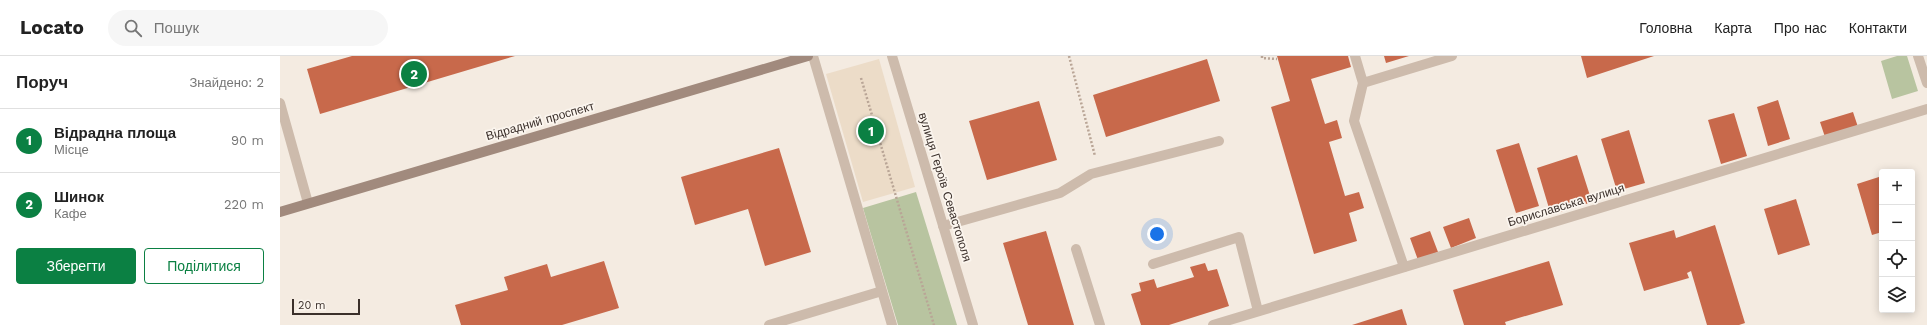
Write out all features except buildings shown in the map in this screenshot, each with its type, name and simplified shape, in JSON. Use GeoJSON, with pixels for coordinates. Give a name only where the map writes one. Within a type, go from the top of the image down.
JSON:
{"type":"FeatureCollection","features":[{"type":"Feature","properties":{"kind":"main road","name":"Відрадний проспект"},"geometry":{"type":"LineString","coordinates":[[280,212],[808,56]]}},
{"type":"Feature","properties":{"kind":"street"},"geometry":{"type":"LineString","coordinates":[[813,56],[892,325]]}},
{"type":"Feature","properties":{"kind":"street","name":"вулиця Героїв Севастополя"},"geometry":{"type":"LineString","coordinates":[[892,56],[973,325]]}},
{"type":"Feature","properties":{"kind":"street"},"geometry":{"type":"LineString","coordinates":[[1355,56],[1363,82],[1354,121],[1404,267]]}},
{"type":"Feature","properties":{"kind":"street"},"geometry":{"type":"LineString","coordinates":[[1363,82],[1452,56]]}},
{"type":"Feature","properties":{"kind":"street"},"geometry":{"type":"LineString","coordinates":[[1918,56],[1927,83]]}},
{"type":"Feature","properties":{"kind":"street"},"geometry":{"type":"LineString","coordinates":[[280,103],[308,204]]}},
{"type":"Feature","properties":{"kind":"street","name":"Бориславська вулиця"},"geometry":{"type":"LineString","coordinates":[[1213,325],[1927,109]]}},
{"type":"Feature","properties":{"kind":"street"},"geometry":{"type":"LineString","coordinates":[[943,226],[1060,193],[1091,174],[1219,141]]}},
{"type":"Feature","properties":{"kind":"street"},"geometry":{"type":"LineString","coordinates":[[1153,264],[1239,237],[1258,312]]}},
{"type":"Feature","properties":{"kind":"street"},"geometry":{"type":"LineString","coordinates":[[1076,249],[1100,325]]}},
{"type":"Feature","properties":{"kind":"street"},"geometry":{"type":"LineString","coordinates":[[769,325],[882,291]]}},
{"type":"Feature","properties":{"kind":"path"},"geometry":{"type":"LineString","coordinates":[[1069,56],[1100,172]]}},
{"type":"Feature","properties":{"kind":"path"},"geometry":{"type":"LineString","coordinates":[[1262,56],[1262,58],[1278,58]]}},
{"type":"Feature","properties":{"kind":"path"},"geometry":{"type":"LineString","coordinates":[[861,78],[934,325]]}},
{"type":"Feature","properties":{"kind":"green space"},"geometry":{"type":"Polygon","coordinates":[[[1897,56],[1907,56],[1918,91],[1892,99],[1881,61],[1897,56]]]}},
{"type":"Feature","properties":{"kind":"green space"},"geometry":{"type":"Polygon","coordinates":[[[916,192],[957,325],[898,325],[863,208],[916,192]]]}},
{"type":"Feature","properties":{"kind":"shaded area"},"geometry":{"type":"Polygon","coordinates":[[[879,59],[915,187],[863,202],[826,74],[879,59]]]}},
{"type":"Feature","properties":{"kind":"place","name":"Шинок"},"geometry":{"type":"Point","coordinates":[414,74]}},
{"type":"Feature","properties":{"kind":"place","name":"Відрадна площа"},"geometry":{"type":"Point","coordinates":[871,131]}}]}
